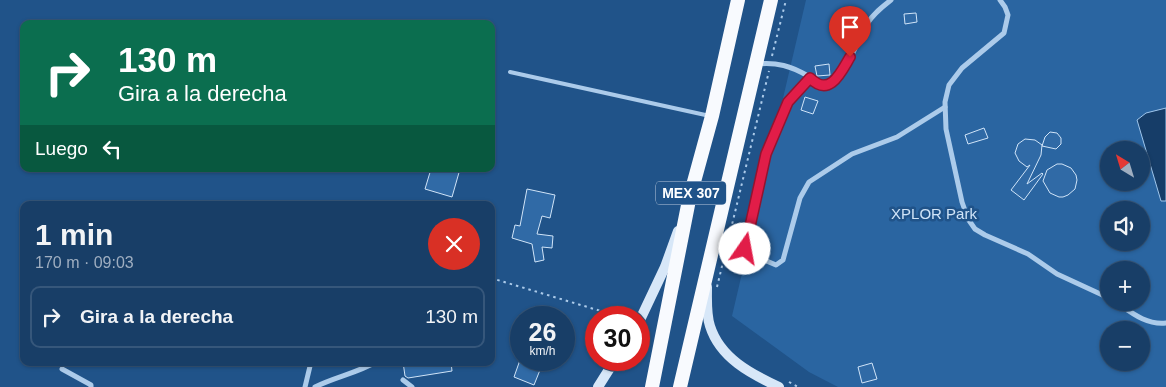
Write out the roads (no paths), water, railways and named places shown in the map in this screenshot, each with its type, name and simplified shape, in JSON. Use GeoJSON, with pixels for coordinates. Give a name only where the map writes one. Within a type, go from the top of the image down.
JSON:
{"type":"FeatureCollection","features":[{"type":"Feature","properties":{"kind":"highway","name":"MEX 307"},"geometry":{"type":"LineString","coordinates":[[652,387],[689,200],[712,116],[738,0]]}},
{"type":"Feature","properties":{"kind":"highway","name":"MEX 307"},"geometry":{"type":"LineString","coordinates":[[680,387],[707,280],[771,0]]}},
{"type":"Feature","properties":{"kind":"main road"},"geometry":{"type":"LineString","coordinates":[[647,306],[665,267],[689,200]]}},
{"type":"Feature","properties":{"kind":"main road"},"geometry":{"type":"LineString","coordinates":[[707,280],[710,327],[720,345],[729,357],[751,374],[779,387]]}},
{"type":"Feature","properties":{"kind":"main road"},"geometry":{"type":"LineString","coordinates":[[598,387],[608,371]]}},
{"type":"Feature","properties":{"kind":"street"},"geometry":{"type":"LineString","coordinates":[[756,64],[771,62],[787,66],[810,78],[815,83],[826,85],[837,80],[867,24],[891,0]]}},
{"type":"Feature","properties":{"kind":"street"},"geometry":{"type":"LineString","coordinates":[[1000,0],[1008,15],[1004,33],[962,68],[949,85],[945,107],[946,129],[962,202],[968,219],[975,229],[1028,254],[1057,274],[1100,294]]}},
{"type":"Feature","properties":{"kind":"street"},"geometry":{"type":"LineString","coordinates":[[810,78],[788,102],[766,154],[745,249],[751,255],[776,265],[783,260],[800,198],[809,182],[852,154],[897,137],[945,107]]}},
{"type":"Feature","properties":{"kind":"street"},"geometry":{"type":"LineString","coordinates":[[1129,311],[1142,320],[1156,324],[1166,323]]}},
{"type":"Feature","properties":{"kind":"street"},"geometry":{"type":"LineString","coordinates":[[305,387],[310,366]]}},
{"type":"Feature","properties":{"kind":"street"},"geometry":{"type":"LineString","coordinates":[[315,387],[331,379],[360,371],[369,366]]}},
{"type":"Feature","properties":{"kind":"street"},"geometry":{"type":"LineString","coordinates":[[62,369],[91,385],[91,387]]}},
{"type":"Feature","properties":{"kind":"street"},"geometry":{"type":"LineString","coordinates":[[404,380],[412,387]]}},
{"type":"Feature","properties":{"kind":"lane"},"geometry":{"type":"LineString","coordinates":[[510,72],[712,116]]}},
{"type":"Feature","properties":{"kind":"park label","name":"XPLOR Park"},"geometry":{"type":"Point","coordinates":[934,213]}}]}
